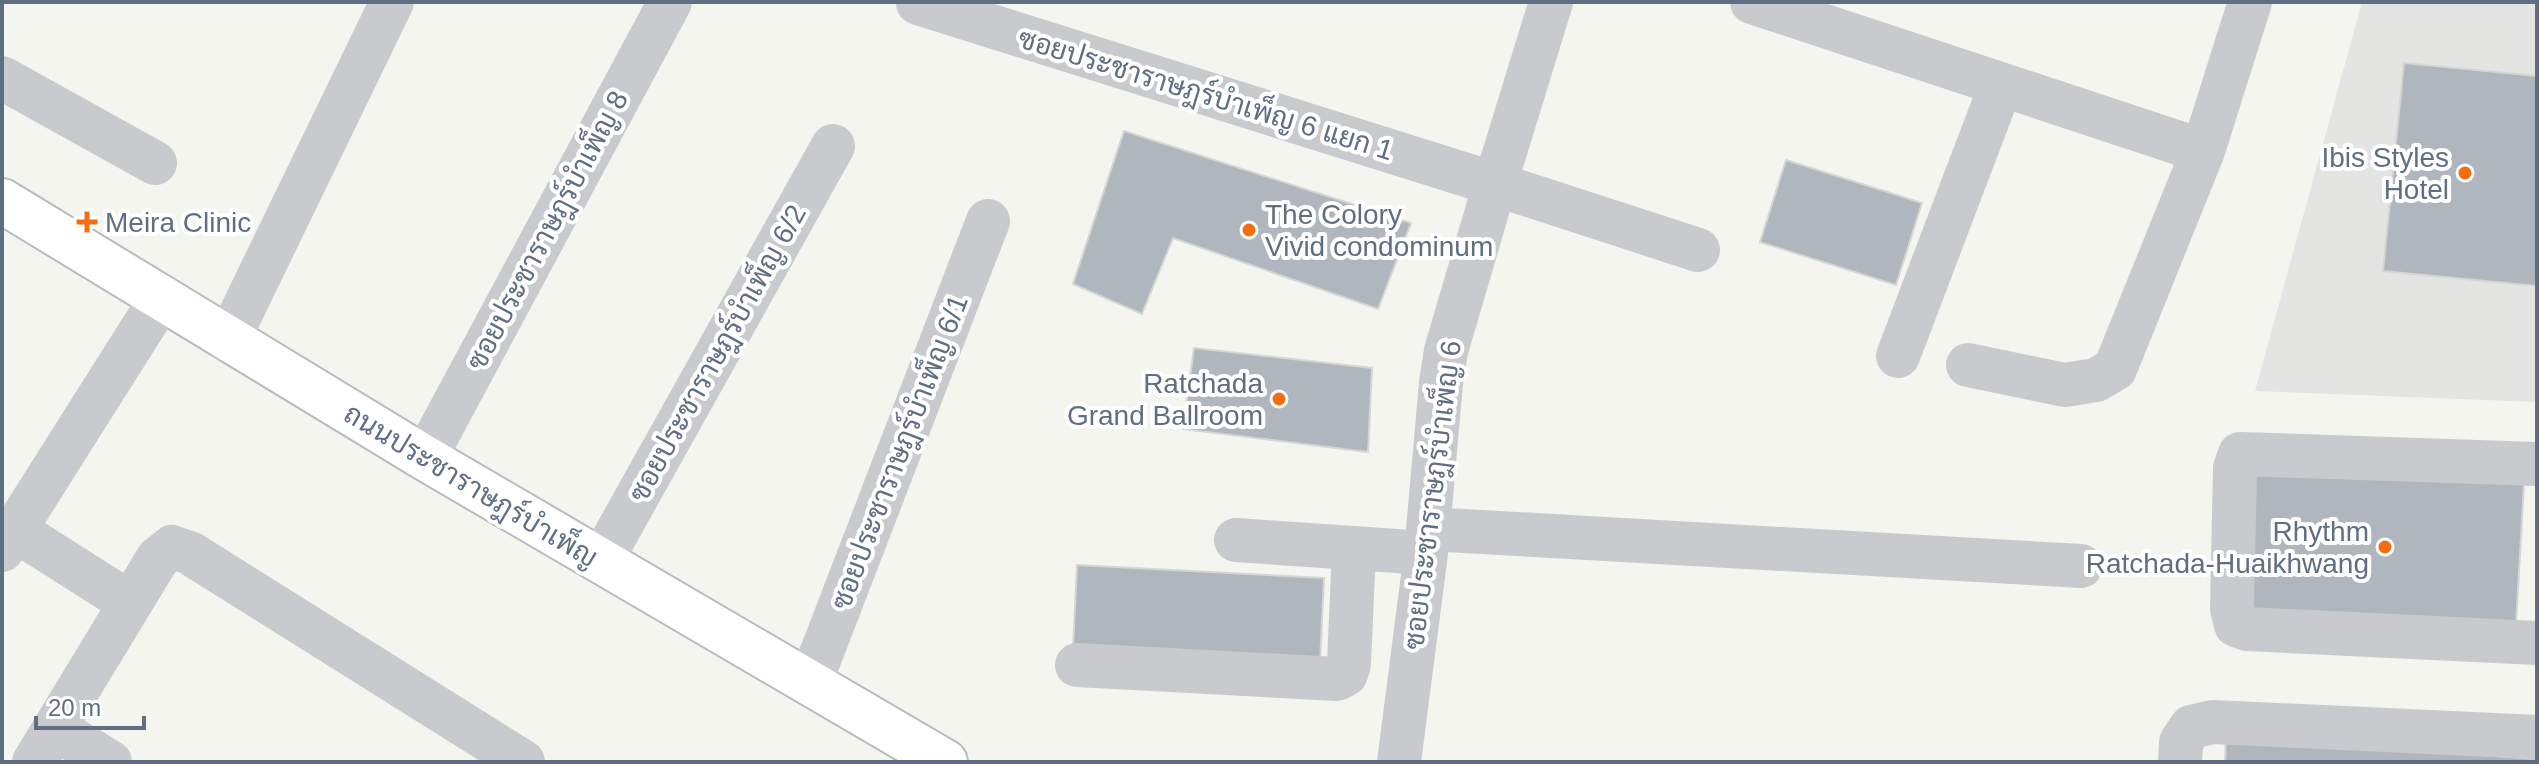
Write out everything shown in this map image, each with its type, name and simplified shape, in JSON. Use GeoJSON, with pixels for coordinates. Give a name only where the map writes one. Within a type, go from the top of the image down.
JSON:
{"type":"FeatureCollection","features":[{"type":"Feature","properties":{"kind":"main road","name":"ถนนประชาราษฎร์บำเพ็ญ"},"geometry":{"type":"LineString","coordinates":[[2,201],[425,458],[945,762]]}},
{"type":"Feature","properties":{"kind":"street"},"geometry":{"type":"LineString","coordinates":[[228,340],[392,2]]}},
{"type":"Feature","properties":{"kind":"street","name":"ซอยประชาราษฎร์บำเพ็ญ 8"},"geometry":{"type":"LineString","coordinates":[[425,458],[670,2]]}},
{"type":"Feature","properties":{"kind":"street","name":"ซอยประชาราษฎร์บำเพ็ญ 6"},"geometry":{"type":"LineString","coordinates":[[1399,762],[1428,541],[1446,351],[1551,2]]}},
{"type":"Feature","properties":{"kind":"street"},"geometry":{"type":"LineString","coordinates":[[1752,2],[2203,151]]}},
{"type":"Feature","properties":{"kind":"street"},"geometry":{"type":"LineString","coordinates":[[1968,365],[2065,385],[2096,380],[2115,369],[2203,151],[2250,2]]}},
{"type":"Feature","properties":{"kind":"street","name":"ซอยประชาราษฎร์บำเพ็ญ 6 แยก 1"},"geometry":{"type":"LineString","coordinates":[[918,3],[1698,250]]}},
{"type":"Feature","properties":{"kind":"street"},"geometry":{"type":"LineString","coordinates":[[2,78],[155,163]]}},
{"type":"Feature","properties":{"kind":"street"},"geometry":{"type":"LineString","coordinates":[[1898,356],[2001,85]]}},
{"type":"Feature","properties":{"kind":"street","name":"ซอยประชาราษฎร์บำเพ็ญ 6/2"},"geometry":{"type":"LineString","coordinates":[[601,561],[833,146]]}},
{"type":"Feature","properties":{"kind":"street","name":"ซอยประชาราษฎร์บำเพ็ญ 6/1"},"geometry":{"type":"LineString","coordinates":[[810,683],[988,221]]}},
{"type":"Feature","properties":{"kind":"street"},"geometry":{"type":"LineString","coordinates":[[130,603],[8,540],[162,297]]}},
{"type":"Feature","properties":{"kind":"street"},"geometry":{"type":"LineString","coordinates":[[2537,464],[2240,454],[2235,468],[2232,609],[2236,625],[2247,629],[2537,643]]}},
{"type":"Feature","properties":{"kind":"street"},"geometry":{"type":"LineString","coordinates":[[1236,540],[1354,548],[1428,541],[2081,566]]}},
{"type":"Feature","properties":{"kind":"street"},"geometry":{"type":"LineString","coordinates":[[110,762],[45,746],[158,558],[172,547],[190,553],[523,762]]}},
{"type":"Feature","properties":{"kind":"street"},"geometry":{"type":"LineString","coordinates":[[1077,665],[1337,679],[1346,674],[1349,664],[1354,548]]}},
{"type":"Feature","properties":{"kind":"street"},"geometry":{"type":"LineString","coordinates":[[2180,762],[2181,742],[2191,727],[2213,722],[2537,737]]}},
{"type":"Feature","properties":{"kind":"shaded area"},"geometry":{"type":"Polygon","coordinates":[[[2362,2],[2537,2],[2537,402],[2255,391],[2362,2]]]}},
{"type":"Feature","properties":{"kind":"building","name":"Ibis Styles Hotel"},"geometry":{"type":"Polygon","coordinates":[[[2404,63],[2537,76],[2537,286],[2383,271],[2404,63]]]}},
{"type":"Feature","properties":{"kind":"building","name":"The Colory Vivid condominum"},"geometry":{"type":"Polygon","coordinates":[[[1124,131],[1411,223],[1378,309],[1173,238],[1142,314],[1073,284],[1124,131]]]}},
{"type":"Feature","properties":{"kind":"building"},"geometry":{"type":"Polygon","coordinates":[[[1786,160],[1922,203],[1896,285],[1760,242],[1786,160]]]}},
{"type":"Feature","properties":{"kind":"building","name":"Ratchada Grand Ballroom"},"geometry":{"type":"Polygon","coordinates":[[[1194,348],[1372,368],[1368,452],[1183,429],[1194,348]]]}},
{"type":"Feature","properties":{"kind":"building","name":"Rhythm Ratchada-Huaikhwang"},"geometry":{"type":"Polygon","coordinates":[[[2250,471],[2524,483],[2516,624],[2248,610],[2250,471]]]}},
{"type":"Feature","properties":{"kind":"building"},"geometry":{"type":"Polygon","coordinates":[[[1077,565],[1324,578],[1320,662],[1073,649],[1077,565]]]}},
{"type":"Feature","properties":{"kind":"building"},"geometry":{"type":"Polygon","coordinates":[[[2226,737],[2537,759],[2537,762],[2225,762],[2226,737]]]}},
{"type":"Feature","properties":{"kind":"place","name":"Ibis Styles Hotel"},"geometry":{"type":"Point","coordinates":[2465,173]}},
{"type":"Feature","properties":{"kind":"place","name":"Meira Clinic"},"geometry":{"type":"Point","coordinates":[87,222]}},
{"type":"Feature","properties":{"kind":"place","name":"The Colory Vivid condominum"},"geometry":{"type":"Point","coordinates":[1249,230]}},
{"type":"Feature","properties":{"kind":"place","name":"Ratchada Grand Ballroom"},"geometry":{"type":"Point","coordinates":[1279,399]}},
{"type":"Feature","properties":{"kind":"place","name":"Rhythm Ratchada-Huaikhwang"},"geometry":{"type":"Point","coordinates":[2385,547]}}]}
